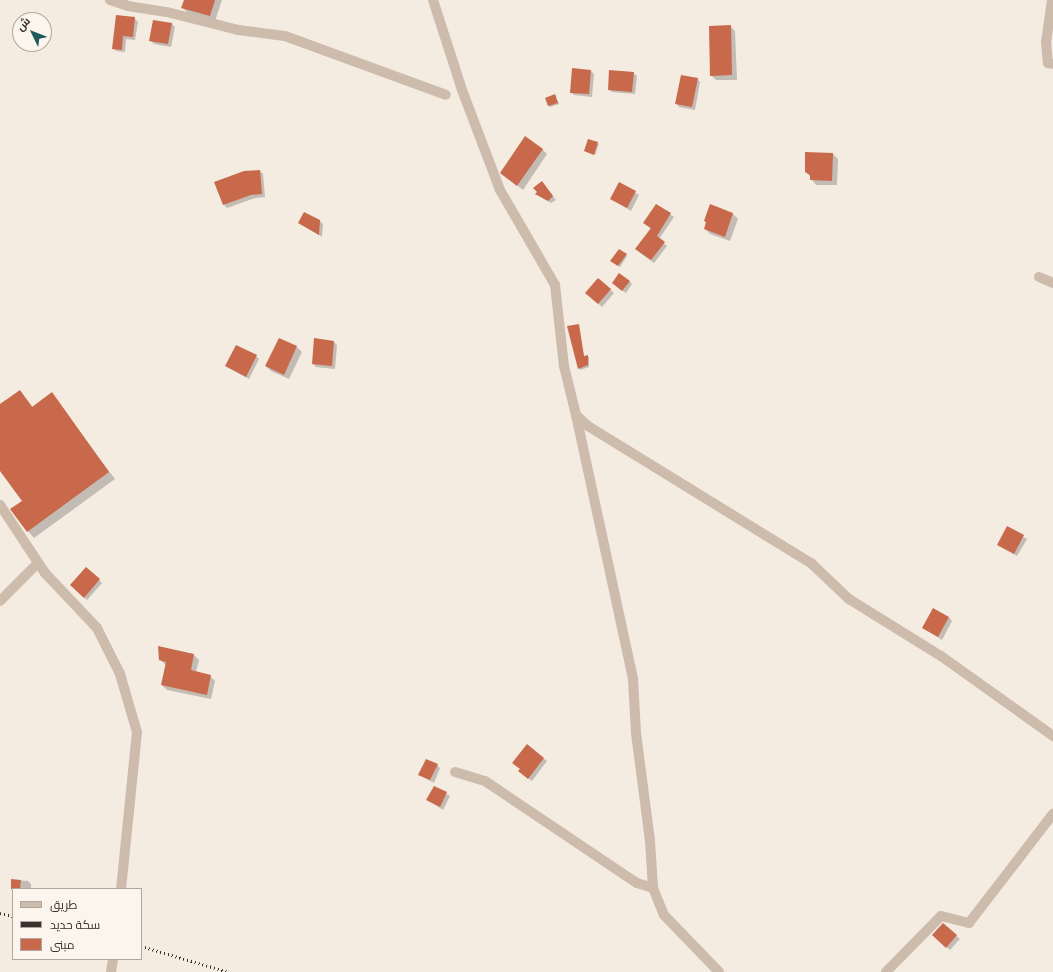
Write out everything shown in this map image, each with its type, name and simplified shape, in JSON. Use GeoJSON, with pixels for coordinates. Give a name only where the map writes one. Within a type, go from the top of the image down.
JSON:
{"type":"FeatureCollection","features":[{"type":"Feature","properties":{"kind":"street"},"geometry":{"type":"LineString","coordinates":[[110,0],[128,6],[167,12],[238,30],[285,36],[446,95]]}},
{"type":"Feature","properties":{"kind":"street"},"geometry":{"type":"LineString","coordinates":[[434,0],[462,90],[500,190],[555,285],[564,366],[576,415],[633,680],[636,733],[650,840],[653,888],[664,915],[720,972]]}},
{"type":"Feature","properties":{"kind":"street"},"geometry":{"type":"LineString","coordinates":[[1052,0],[1046,42],[1048,63],[1053,64]]}},
{"type":"Feature","properties":{"kind":"street"},"geometry":{"type":"LineString","coordinates":[[1039,277],[1053,283]]}},
{"type":"Feature","properties":{"kind":"street"},"geometry":{"type":"LineString","coordinates":[[576,415],[594,430],[811,563],[849,599],[941,656],[1053,736]]}},
{"type":"Feature","properties":{"kind":"street"},"geometry":{"type":"LineString","coordinates":[[0,505],[45,573],[97,628],[120,674],[137,732],[121,888]]}},
{"type":"Feature","properties":{"kind":"street"},"geometry":{"type":"LineString","coordinates":[[0,601],[38,563]]}},
{"type":"Feature","properties":{"kind":"street"},"geometry":{"type":"LineString","coordinates":[[455,772],[486,781],[637,883],[653,888]]}},
{"type":"Feature","properties":{"kind":"street"},"geometry":{"type":"LineString","coordinates":[[886,972],[941,916],[969,923],[1053,814]]}},
{"type":"Feature","properties":{"kind":"street"},"geometry":{"type":"LineString","coordinates":[[111,972],[113,960]]}},
{"type":"Feature","properties":{"kind":"building"},"geometry":{"type":"Polygon","coordinates":[[[184,0],[215,0],[210,16],[181,8],[184,0]]]}},
{"type":"Feature","properties":{"kind":"building"},"geometry":{"type":"Polygon","coordinates":[[[116,15],[135,17],[133,37],[123,36],[122,50],[112,49],[116,15]]]}},
{"type":"Feature","properties":{"kind":"building"},"geometry":{"type":"Polygon","coordinates":[[[153,20],[172,23],[168,44],[149,41],[153,20]]]}},
{"type":"Feature","properties":{"kind":"building"},"geometry":{"type":"Polygon","coordinates":[[[731,25],[732,75],[710,76],[709,26],[731,25]]]}},
{"type":"Feature","properties":{"kind":"building"},"geometry":{"type":"Polygon","coordinates":[[[572,68],[591,70],[589,94],[570,93],[572,68]]]}},
{"type":"Feature","properties":{"kind":"building"},"geometry":{"type":"Polygon","coordinates":[[[609,70],[634,72],[632,92],[608,90],[609,70]]]}},
{"type":"Feature","properties":{"kind":"building"},"geometry":{"type":"Polygon","coordinates":[[[681,75],[698,78],[692,107],[675,104],[681,75]]]}},
{"type":"Feature","properties":{"kind":"building"},"geometry":{"type":"Polygon","coordinates":[[[555,94],[558,103],[548,106],[545,98],[555,94]]]}},
{"type":"Feature","properties":{"kind":"building"},"geometry":{"type":"Polygon","coordinates":[[[525,136],[543,149],[517,186],[500,173],[525,136]]]}},
{"type":"Feature","properties":{"kind":"building"},"geometry":{"type":"Polygon","coordinates":[[[588,139],[598,142],[594,155],[584,151],[588,139]]]}},
{"type":"Feature","properties":{"kind":"building"},"geometry":{"type":"Polygon","coordinates":[[[805,152],[833,153],[832,181],[810,180],[810,175],[805,172],[805,152]]]}},
{"type":"Feature","properties":{"kind":"building"},"geometry":{"type":"Polygon","coordinates":[[[260,170],[262,194],[251,195],[223,205],[214,182],[244,171],[260,170]]]}},
{"type":"Feature","properties":{"kind":"building"},"geometry":{"type":"Polygon","coordinates":[[[542,181],[553,196],[548,201],[535,194],[537,192],[533,188],[542,181]]]}},
{"type":"Feature","properties":{"kind":"building"},"geometry":{"type":"Polygon","coordinates":[[[619,182],[636,191],[627,208],[610,199],[619,182]]]}},
{"type":"Feature","properties":{"kind":"building"},"geometry":{"type":"Polygon","coordinates":[[[656,204],[671,213],[657,236],[665,242],[651,260],[635,249],[651,228],[643,223],[656,204]]]}},
{"type":"Feature","properties":{"kind":"building"},"geometry":{"type":"Polygon","coordinates":[[[710,204],[733,213],[725,237],[704,229],[706,222],[704,221],[710,204]]]}},
{"type":"Feature","properties":{"kind":"building"},"geometry":{"type":"Polygon","coordinates":[[[304,212],[320,220],[319,235],[298,223],[304,212]]]}},
{"type":"Feature","properties":{"kind":"building"},"geometry":{"type":"Polygon","coordinates":[[[619,249],[627,254],[618,266],[610,261],[619,249]]]}},
{"type":"Feature","properties":{"kind":"building"},"geometry":{"type":"Polygon","coordinates":[[[619,273],[630,281],[622,291],[612,283],[619,273]]]}},
{"type":"Feature","properties":{"kind":"building"},"geometry":{"type":"Polygon","coordinates":[[[598,278],[611,289],[598,304],[585,293],[598,278]]]}},
{"type":"Feature","properties":{"kind":"building"},"geometry":{"type":"Polygon","coordinates":[[[579,324],[584,356],[588,355],[588,365],[578,369],[567,326],[579,324]]]}},
{"type":"Feature","properties":{"kind":"building"},"geometry":{"type":"Polygon","coordinates":[[[279,338],[297,346],[284,375],[265,366],[279,338]]]}},
{"type":"Feature","properties":{"kind":"building"},"geometry":{"type":"Polygon","coordinates":[[[314,338],[334,341],[332,366],[312,364],[314,338]]]}},
{"type":"Feature","properties":{"kind":"building"},"geometry":{"type":"Polygon","coordinates":[[[236,345],[257,355],[246,377],[225,366],[236,345]]]}},
{"type":"Feature","properties":{"kind":"building"},"geometry":{"type":"Polygon","coordinates":[[[20,390],[32,407],[52,392],[109,472],[27,532],[10,509],[22,501],[0,471],[0,404],[20,390]]]}},
{"type":"Feature","properties":{"kind":"building"},"geometry":{"type":"Polygon","coordinates":[[[1007,526],[1024,535],[1014,554],[997,545],[1007,526]]]}},
{"type":"Feature","properties":{"kind":"building"},"geometry":{"type":"Polygon","coordinates":[[[86,567],[100,579],[84,598],[70,585],[86,567]]]}},
{"type":"Feature","properties":{"kind":"building"},"geometry":{"type":"Polygon","coordinates":[[[933,608],[949,617],[938,637],[922,628],[933,608]]]}},
{"type":"Feature","properties":{"kind":"building"},"geometry":{"type":"Polygon","coordinates":[[[158,646],[194,654],[191,670],[211,675],[207,695],[161,685],[166,662],[159,660],[158,646]]]}},
{"type":"Feature","properties":{"kind":"building"},"geometry":{"type":"Polygon","coordinates":[[[527,744],[544,758],[528,779],[518,771],[520,769],[512,763],[527,744]]]}},
{"type":"Feature","properties":{"kind":"building"},"geometry":{"type":"Polygon","coordinates":[[[426,759],[438,764],[430,780],[418,775],[426,759]]]}},
{"type":"Feature","properties":{"kind":"building"},"geometry":{"type":"Polygon","coordinates":[[[434,786],[447,792],[440,807],[426,800],[434,786]]]}},
{"type":"Feature","properties":{"kind":"building"},"geometry":{"type":"Polygon","coordinates":[[[11,879],[21,880],[20,888],[11,889],[11,879]]]}},
{"type":"Feature","properties":{"kind":"building"},"geometry":{"type":"Polygon","coordinates":[[[943,923],[957,935],[946,948],[932,935],[943,923]]]}},
{"type":"Feature","properties":{"kind":"railway"},"geometry":{"type":"LineString","coordinates":[[0,913],[12,916]]}},
{"type":"Feature","properties":{"kind":"railway"},"geometry":{"type":"LineString","coordinates":[[142,946],[229,972]]}}]}
